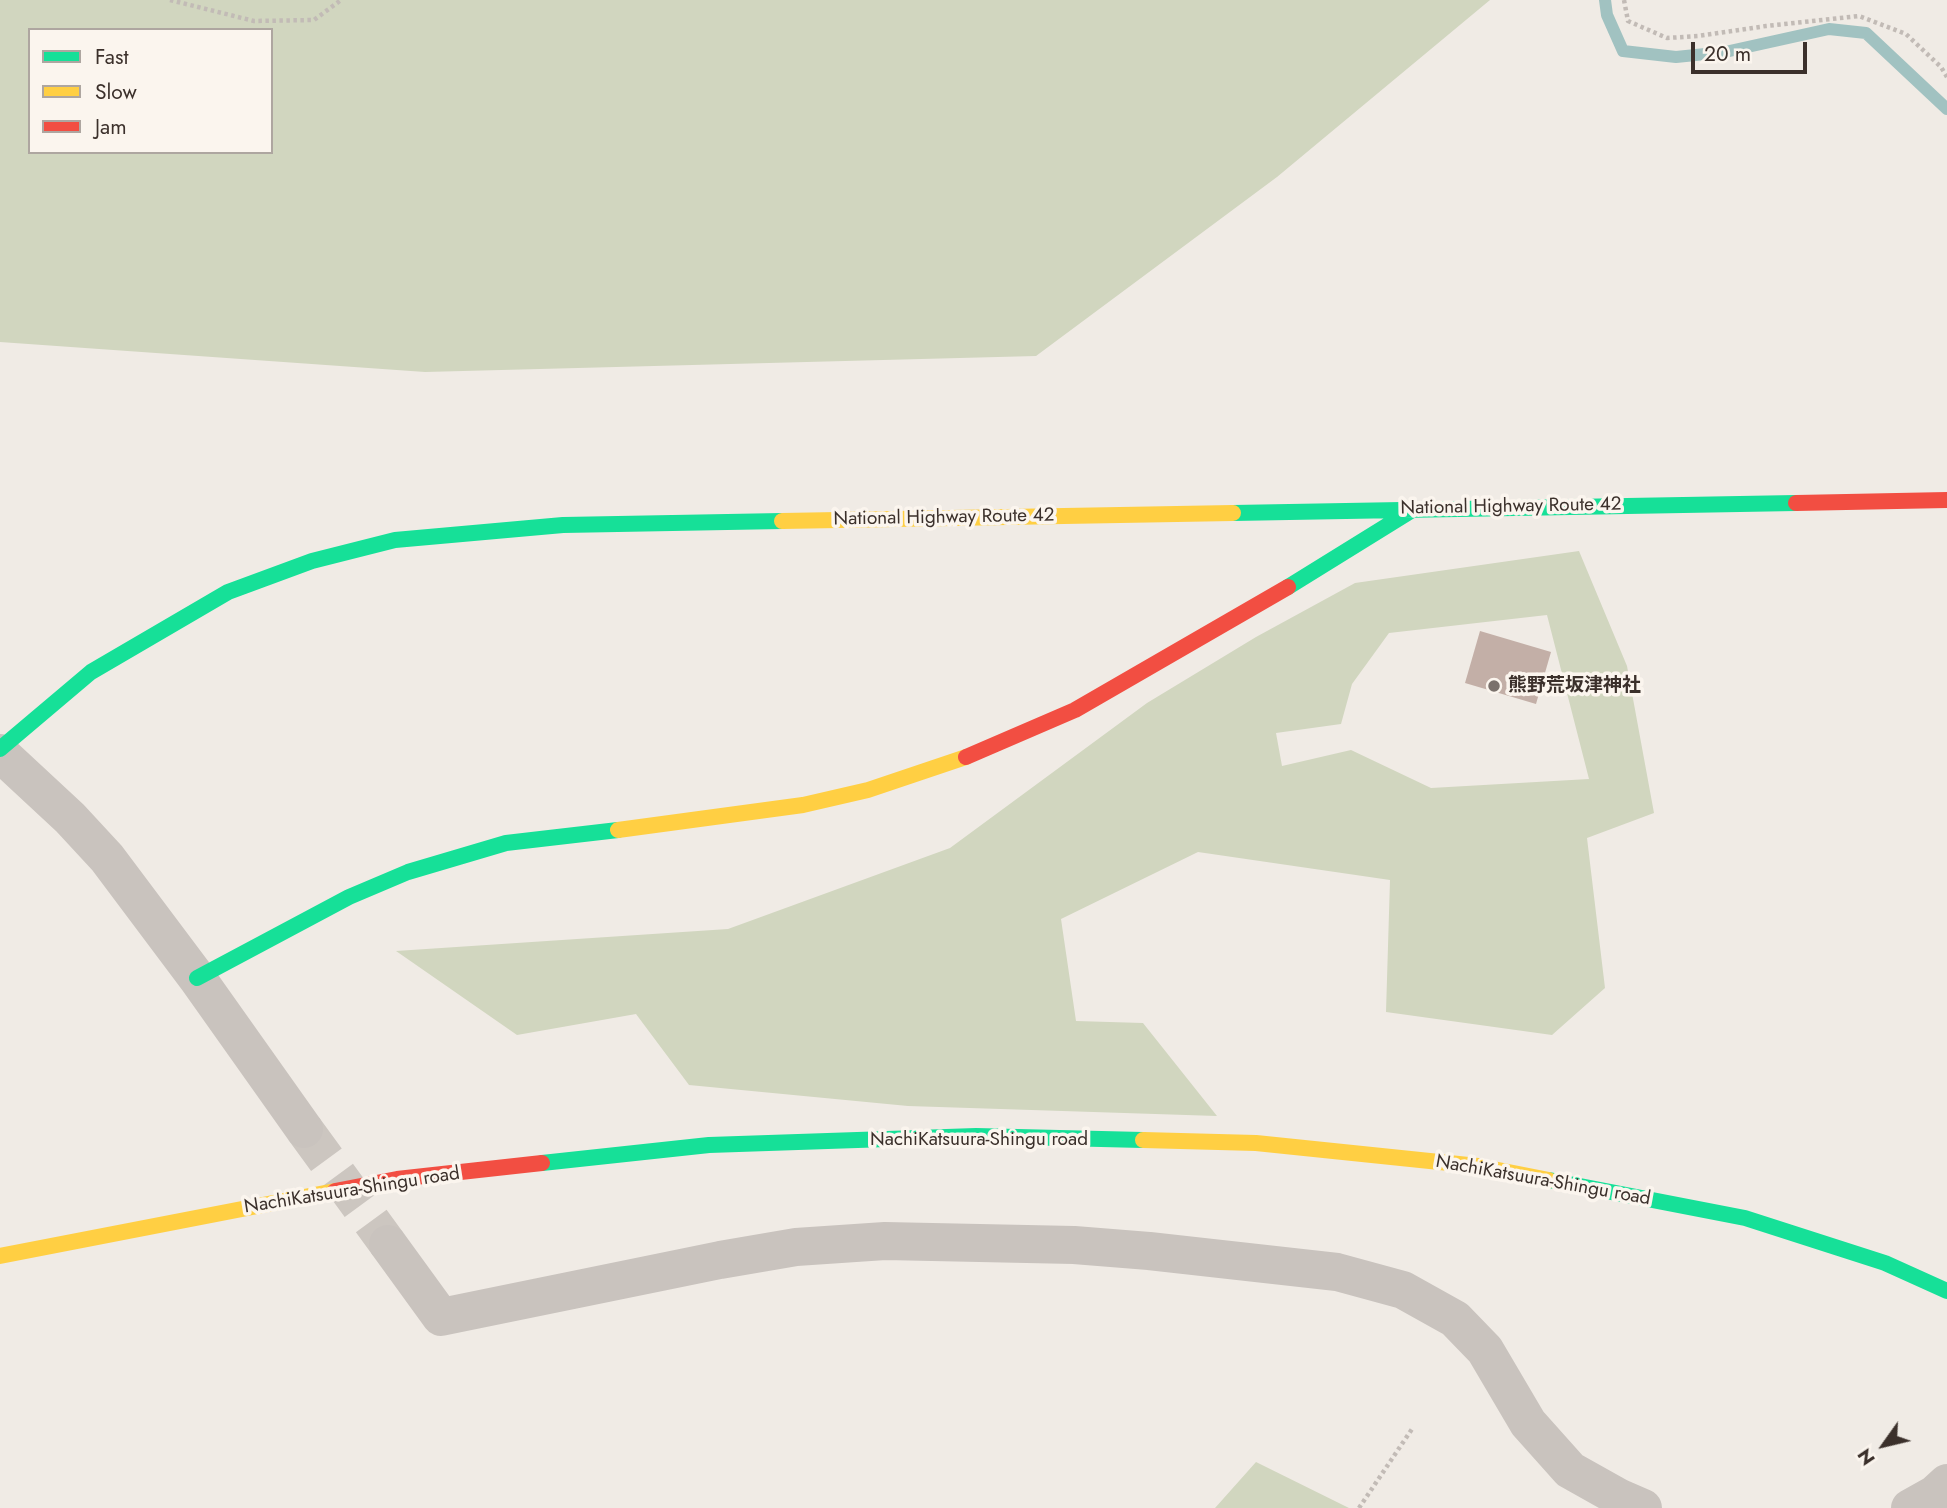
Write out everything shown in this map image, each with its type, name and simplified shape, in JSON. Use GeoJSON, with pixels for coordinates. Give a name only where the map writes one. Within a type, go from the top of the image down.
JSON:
{"type":"FeatureCollection","features":[{"type":"Feature","properties":{"kind":"main road","name":"National Highway Route 42"},"geometry":{"type":"LineString","coordinates":[[0,751],[91,672],[228,592],[312,561],[395,540],[562,525],[1947,500]]}},
{"type":"Feature","properties":{"kind":"main road"},"geometry":{"type":"LineString","coordinates":[[197,978],[349,897],[408,872],[506,843],[656,826],[803,805],[869,790],[974,754],[1075,710],[1276,594],[1414,509]]}},
{"type":"Feature","properties":{"kind":"main road","name":"NachiKatsuura-Shingu road"},"geometry":{"type":"LineString","coordinates":[[0,1256],[397,1179],[709,1145],[976,1136],[1256,1143],[1478,1166],[1745,1218],[1885,1263],[1947,1292]]}},
{"type":"Feature","properties":{"kind":"street"},"geometry":{"type":"LineString","coordinates":[[0,751],[70,818],[107,859],[197,978],[304,1129]]}},
{"type":"Feature","properties":{"kind":"street"},"geometry":{"type":"LineString","coordinates":[[388,1244],[441,1317],[720,1260],[796,1247],[885,1241],[1074,1245],[1337,1272],[1403,1290],[1455,1319],[1485,1350],[1528,1423],[1570,1470],[1643,1508]]}},
{"type":"Feature","properties":{"kind":"street"},"geometry":{"type":"LineString","coordinates":[[1910,1508],[1947,1483]]}},
{"type":"Feature","properties":{"kind":"path"},"geometry":{"type":"LineString","coordinates":[[170,0],[254,21],[314,20],[341,0]]}},
{"type":"Feature","properties":{"kind":"path"},"geometry":{"type":"LineString","coordinates":[[1624,0],[1628,21],[1667,38],[1859,16],[1906,34],[1941,67],[1947,77]]}},
{"type":"Feature","properties":{"kind":"path"},"geometry":{"type":"LineString","coordinates":[[1359,1508],[1412,1429]]}},
{"type":"Feature","properties":{"kind":"green space"},"geometry":{"type":"Polygon","coordinates":[[[0,0],[1490,0],[1277,177],[1036,356],[425,372],[0,342],[0,0]]]}},
{"type":"Feature","properties":{"kind":"green space"},"geometry":{"type":"Polygon","coordinates":[[[1579,551],[1627,666],[1654,813],[1587,838],[1605,988],[1552,1035],[1386,1012],[1390,880],[1198,852],[1061,919],[1076,1021],[1143,1023],[1217,1116],[908,1106],[689,1085],[636,1014],[517,1035],[396,951],[728,929],[950,848],[1147,703],[1256,637],[1355,583],[1579,551]],[[1547,615],[1389,633],[1352,684],[1341,724],[1276,733],[1282,766],[1351,750],[1431,788],[1589,779],[1547,615]]]}},
{"type":"Feature","properties":{"kind":"green space"},"geometry":{"type":"Polygon","coordinates":[[[1256,1462],[1349,1508],[1215,1508],[1256,1462]]]}},
{"type":"Feature","properties":{"kind":"building"},"geometry":{"type":"Polygon","coordinates":[[[1480,631],[1551,652],[1536,704],[1465,683],[1480,631]]]}},
{"type":"Feature","properties":{"kind":"waterway"},"geometry":{"type":"LineString","coordinates":[[1605,0],[1607,15],[1623,51],[1676,57],[1725,52],[1829,29],[1866,33],[1947,109]]}},
{"type":"Feature","properties":{"kind":"tunnel"},"geometry":{"type":"LineString","coordinates":[[304,1129],[388,1244]]}},
{"type":"Feature","properties":{"kind":"traffic: fast"},"geometry":{"type":"LineString","coordinates":[[1233,513],[1796,503]]}},
{"type":"Feature","properties":{"kind":"traffic: fast"},"geometry":{"type":"LineString","coordinates":[[1288,587],[1414,509]]}},
{"type":"Feature","properties":{"kind":"traffic: fast"},"geometry":{"type":"LineString","coordinates":[[0,749],[91,672],[228,592],[312,561],[395,540],[563,525],[782,521]]}},
{"type":"Feature","properties":{"kind":"traffic: fast"},"geometry":{"type":"LineString","coordinates":[[197,978],[349,897],[408,872],[506,843],[618,830]]}},
{"type":"Feature","properties":{"kind":"traffic: fast"},"geometry":{"type":"LineString","coordinates":[[542,1163],[709,1145],[976,1136],[1143,1140]]}},
{"type":"Feature","properties":{"kind":"traffic: fast"},"geometry":{"type":"LineString","coordinates":[[1549,1180],[1745,1218],[1885,1263],[1947,1291]]}},
{"type":"Feature","properties":{"kind":"traffic: slow"},"geometry":{"type":"LineString","coordinates":[[782,521],[1233,513]]}},
{"type":"Feature","properties":{"kind":"traffic: slow"},"geometry":{"type":"LineString","coordinates":[[618,830],[803,805],[868,790],[966,757]]}},
{"type":"Feature","properties":{"kind":"traffic: slow"},"geometry":{"type":"LineString","coordinates":[[1143,1140],[1256,1143],[1478,1166],[1549,1180]]}},
{"type":"Feature","properties":{"kind":"traffic: slow"},"geometry":{"type":"LineString","coordinates":[[0,1256],[335,1191]]}},
{"type":"Feature","properties":{"kind":"traffic: jam"},"geometry":{"type":"LineString","coordinates":[[1796,503],[1947,500]]}},
{"type":"Feature","properties":{"kind":"traffic: jam"},"geometry":{"type":"LineString","coordinates":[[966,757],[1075,710],[1288,587]]}},
{"type":"Feature","properties":{"kind":"traffic: jam"},"geometry":{"type":"LineString","coordinates":[[335,1191],[397,1179],[542,1163]]}},
{"type":"Feature","properties":{"kind":"place","name":"熊野荒坂津神社"},"geometry":{"type":"Point","coordinates":[1494,686]}}]}
